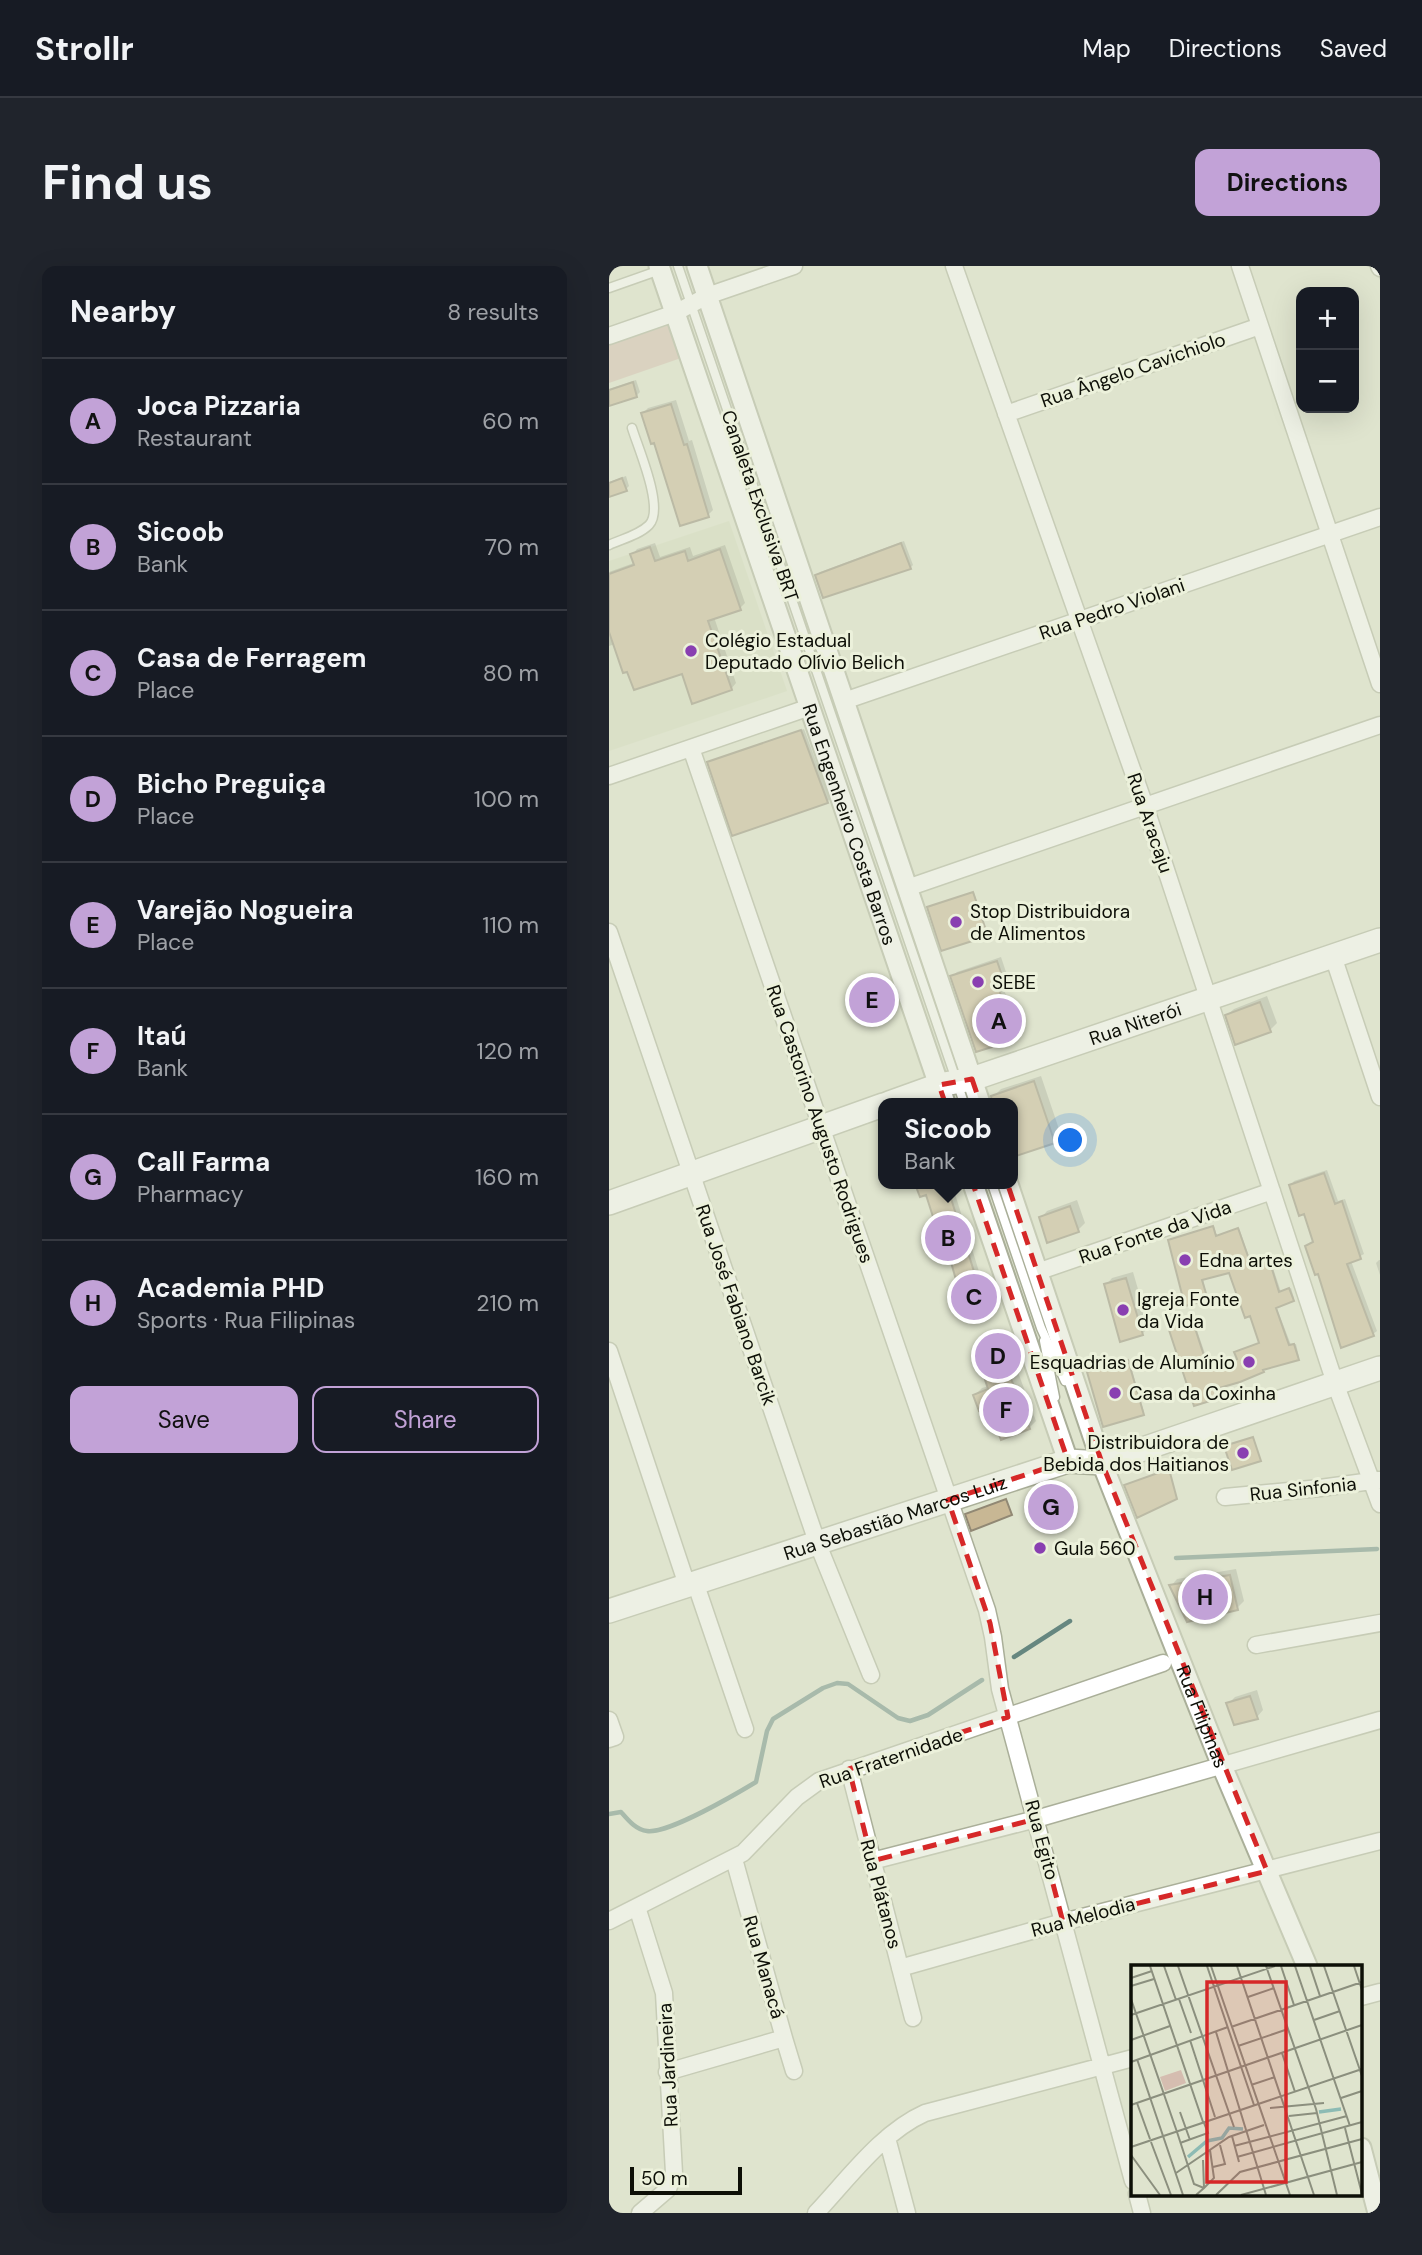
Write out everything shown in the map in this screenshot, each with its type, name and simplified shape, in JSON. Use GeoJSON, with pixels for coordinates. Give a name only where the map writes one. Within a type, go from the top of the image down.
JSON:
{"type":"FeatureCollection","features":[{"type":"Feature","properties":{"kind":"main road","name":"Rua Niterói"},"geometry":{"type":"LineString","coordinates":[[917,1098],[956,1091],[1209,998],[1380,940]]}},
{"type":"Feature","properties":{"kind":"main road"},"geometry":{"type":"LineString","coordinates":[[609,1203],[878,1107]]}},
{"type":"Feature","properties":{"kind":"main road","name":"Rua Sebastião Marcos Luiz"},"geometry":{"type":"LineString","coordinates":[[609,1611],[1067,1461],[1102,1463],[1380,1368]]}},
{"type":"Feature","properties":{"kind":"street","name":"Rua Engenheiro Costa Barros"},"geometry":{"type":"LineString","coordinates":[[697,266],[691,304],[810,707],[956,1091]]}},
{"type":"Feature","properties":{"kind":"street"},"geometry":{"type":"LineString","coordinates":[[609,336],[793,266]]}},
{"type":"Feature","properties":{"kind":"street","name":"Rua Aracaju"},"geometry":{"type":"LineString","coordinates":[[954,266],[1145,806],[1335,1383],[1376,1480],[1380,1504]]}},
{"type":"Feature","properties":{"kind":"street"},"geometry":{"type":"LineString","coordinates":[[1240,266],[1380,684]]}},
{"type":"Feature","properties":{"kind":"street","name":"Rua Engenheiro Costa Barros"},"geometry":{"type":"LineString","coordinates":[[666,267],[691,304],[844,701],[907,888],[956,1091]]}},
{"type":"Feature","properties":{"kind":"street","name":"Rua Ângelo Cavichiolo"},"geometry":{"type":"LineString","coordinates":[[1006,414],[1259,326]]}},
{"type":"Feature","properties":{"kind":"street","name":"Rua Pedro Violani"},"geometry":{"type":"LineString","coordinates":[[844,701],[1380,517]]}},
{"type":"Feature","properties":{"kind":"street"},"geometry":{"type":"LineString","coordinates":[[609,776],[810,707]]}},
{"type":"Feature","properties":{"kind":"street"},"geometry":{"type":"LineString","coordinates":[[907,888],[1380,725]]}},
{"type":"Feature","properties":{"kind":"street","name":"Rua Castorino Augusto Rodrigues"},"geometry":{"type":"LineString","coordinates":[[691,748],[948,1500]]}},
{"type":"Feature","properties":{"kind":"street","name":"Rua José Fabiano Barcik"},"geometry":{"type":"LineString","coordinates":[[609,932],[817,1542],[871,1675]]}},
{"type":"Feature","properties":{"kind":"street"},"geometry":{"type":"LineString","coordinates":[[1333,956],[1380,1097]]}},
{"type":"Feature","properties":{"kind":"street"},"geometry":{"type":"LineString","coordinates":[[975,1189],[1067,1461]]}},
{"type":"Feature","properties":{"kind":"street"},"geometry":{"type":"LineString","coordinates":[[1010,1189],[1102,1463]]}},
{"type":"Feature","properties":{"kind":"street","name":"Rua Fonte da Vida"},"geometry":{"type":"LineString","coordinates":[[1037,1272],[1272,1191]]}},
{"type":"Feature","properties":{"kind":"street"},"geometry":{"type":"LineString","coordinates":[[609,1351],[745,1729]]}},
{"type":"Feature","properties":{"kind":"street","name":"Rua Filipinas"},"geometry":{"type":"LineString","coordinates":[[1102,1463],[1222,1766],[1307,1965]]}},
{"type":"Feature","properties":{"kind":"street","name":"Rua Sinfonia"},"geometry":{"type":"LineString","coordinates":[[1225,1497],[1376,1480]]}},
{"type":"Feature","properties":{"kind":"street","name":"Rua Egito"},"geometry":{"type":"LineString","coordinates":[[948,1500],[991,1623],[998,1677],[1008,1717],[1131,2174]]}},
{"type":"Feature","properties":{"kind":"street"},"geometry":{"type":"LineString","coordinates":[[1256,1645],[1380,1623]]}},
{"type":"Feature","properties":{"kind":"street","name":"Rua Fraternidade"},"geometry":{"type":"LineString","coordinates":[[609,1921],[734,1859],[751,1846],[807,1788],[819,1781],[1163,1663]]}},
{"type":"Feature","properties":{"kind":"street"},"geometry":{"type":"LineString","coordinates":[[609,1720],[612,1738]]}},
{"type":"Feature","properties":{"kind":"street"},"geometry":{"type":"LineString","coordinates":[[872,1861],[1037,1819],[1380,1720]]}},
{"type":"Feature","properties":{"kind":"street","name":"Rua Plátanos"},"geometry":{"type":"LineString","coordinates":[[849,1769],[913,2018]]}},
{"type":"Feature","properties":{"kind":"street","name":"Rua Melodia"},"geometry":{"type":"LineString","coordinates":[[900,1968],[1063,1922],[1380,1841]]}},
{"type":"Feature","properties":{"kind":"street","name":"Rua Manacá"},"geometry":{"type":"LineString","coordinates":[[667,2072],[784,2038],[734,1859]]}},
{"type":"Feature","properties":{"kind":"street","name":"Rua Jardineira"},"geometry":{"type":"LineString","coordinates":[[637,1907],[664,1993],[674,2174],[668,2189],[640,2213]]}},
{"type":"Feature","properties":{"kind":"street"},"geometry":{"type":"LineString","coordinates":[[1363,1996],[1380,1992]]}},
{"type":"Feature","properties":{"kind":"street"},"geometry":{"type":"LineString","coordinates":[[784,2038],[794,2071]]}},
{"type":"Feature","properties":{"kind":"street"},"geometry":{"type":"LineString","coordinates":[[816,2213],[887,2137],[898,2127],[925,2113],[1131,2059]]}},
{"type":"Feature","properties":{"kind":"street"},"geometry":{"type":"LineString","coordinates":[[887,2137],[907,2213]]}},
{"type":"Feature","properties":{"kind":"street"},"geometry":{"type":"LineString","coordinates":[[1363,2156],[1378,2213]]}},
{"type":"Feature","properties":{"kind":"street"},"geometry":{"type":"LineString","coordinates":[[1138,2196],[1142,2213]]}},
{"type":"Feature","properties":{"kind":"lane"},"geometry":{"type":"LineString","coordinates":[[609,288],[666,267]]}},
{"type":"Feature","properties":{"kind":"lane","name":"Canaleta Exclusiva BRT"},"geometry":{"type":"LineString","coordinates":[[691,304],[956,1091]]}},
{"type":"Feature","properties":{"kind":"lane"},"geometry":{"type":"LineString","coordinates":[[609,544],[637,533],[651,523],[655,515],[653,496],[632,428]]}},
{"type":"Feature","properties":{"kind":"lane"},"geometry":{"type":"LineString","coordinates":[[994,1189],[1041,1328],[1102,1463]]}},
{"type":"Feature","properties":{"kind":"lane"},"geometry":{"type":"LineString","coordinates":[[1041,1328],[1067,1461]]}},
{"type":"Feature","properties":{"kind":"highlighted area"},"geometry":{"type":"Polygon","coordinates":[[[972,1079],[1102,1463],[1267,1871],[1063,1922],[1036,1819],[872,1861],[849,1769],[1008,1717],[990,1623],[948,1500],[1068,1461],[939,1085],[972,1079]]]}},
{"type":"Feature","properties":{"kind":"shaded area"},"geometry":{"type":"Polygon","coordinates":[[[669,325],[681,358],[609,383],[609,345],[669,325]]]}},
{"type":"Feature","properties":{"kind":"shaded area","name":"Colégio Estadual Deputado Olívio Belich"},"geometry":{"type":"Polygon","coordinates":[[[729,521],[787,691],[609,751],[609,561],[729,521]]]}},
{"type":"Feature","properties":{"kind":"building"},"geometry":{"type":"Polygon","coordinates":[[[633,382],[637,397],[609,406],[609,390],[633,382]]]}},
{"type":"Feature","properties":{"kind":"building"},"geometry":{"type":"Polygon","coordinates":[[[671,404],[684,445],[687,444],[709,517],[680,526],[654,443],[651,444],[641,413],[671,404]]]}},
{"type":"Feature","properties":{"kind":"building"},"geometry":{"type":"Polygon","coordinates":[[[622,478],[627,491],[609,497],[609,483],[622,478]]]}},
{"type":"Feature","properties":{"kind":"building"},"geometry":{"type":"Polygon","coordinates":[[[901,543],[911,569],[823,598],[815,575],[901,543]]]}},
{"type":"Feature","properties":{"kind":"building"},"geometry":{"type":"Polygon","coordinates":[[[650,547],[655,561],[685,551],[688,561],[720,549],[741,610],[708,621],[732,690],[692,704],[682,674],[634,690],[627,672],[623,673],[609,632],[609,574],[634,565],[630,554],[650,547]]]}},
{"type":"Feature","properties":{"kind":"building"},"geometry":{"type":"Polygon","coordinates":[[[801,730],[828,803],[732,836],[707,762],[801,730]]]}},
{"type":"Feature","properties":{"kind":"building","name":"Stop Distribuidora de Alimentos"},"geometry":{"type":"Polygon","coordinates":[[[973,892],[988,936],[941,951],[927,907],[973,892]]]}},
{"type":"Feature","properties":{"kind":"building"},"geometry":{"type":"Polygon","coordinates":[[[997,961],[1006,987],[999,989],[1011,1031],[992,1037],[995,1046],[976,1052],[950,976],[997,961]]]}},
{"type":"Feature","properties":{"kind":"building"},"geometry":{"type":"Polygon","coordinates":[[[881,986],[888,1008],[873,1012],[871,1008],[860,1008],[856,993],[881,986]]]}},
{"type":"Feature","properties":{"kind":"building"},"geometry":{"type":"Polygon","coordinates":[[[1260,1002],[1271,1032],[1235,1045],[1225,1015],[1260,1002]]]}},
{"type":"Feature","properties":{"kind":"building"},"geometry":{"type":"Polygon","coordinates":[[[1034,1081],[1055,1143],[1018,1155],[1018,1098],[991,1096],[1034,1081]]]}},
{"type":"Feature","properties":{"kind":"building"},"geometry":{"type":"Polygon","coordinates":[[[1324,1173],[1335,1204],[1342,1201],[1361,1259],[1347,1264],[1374,1336],[1341,1348],[1318,1274],[1315,1275],[1305,1246],[1313,1242],[1304,1214],[1299,1216],[1289,1185],[1324,1173]]]}},
{"type":"Feature","properties":{"kind":"building"},"geometry":{"type":"Polygon","coordinates":[[[917,1189],[948,1189],[977,1281],[983,1279],[992,1307],[965,1316],[949,1255],[939,1258],[929,1228],[936,1226],[926,1195],[920,1197],[917,1189]]]}},
{"type":"Feature","properties":{"kind":"building"},"geometry":{"type":"Polygon","coordinates":[[[1070,1206],[1079,1232],[1047,1243],[1039,1217],[1070,1206]]]}},
{"type":"Feature","properties":{"kind":"building"},"geometry":{"type":"Polygon","coordinates":[[[1213,1226],[1216,1236],[1238,1228],[1250,1262],[1268,1256],[1279,1292],[1289,1288],[1294,1301],[1276,1308],[1289,1345],[1294,1344],[1299,1360],[1263,1370],[1264,1372],[1240,1382],[1216,1389],[1220,1398],[1194,1406],[1168,1327],[1192,1319],[1208,1368],[1237,1359],[1234,1352],[1259,1343],[1250,1316],[1245,1318],[1229,1273],[1202,1280],[1208,1300],[1185,1306],[1168,1240],[1213,1226]]]}},
{"type":"Feature","properties":{"kind":"building","name":"Igreja Fonte da Vida"},"geometry":{"type":"Polygon","coordinates":[[[1126,1278],[1143,1335],[1120,1342],[1104,1284],[1126,1278]]]}},
{"type":"Feature","properties":{"kind":"building"},"geometry":{"type":"Polygon","coordinates":[[[1012,1336],[1022,1363],[1007,1368],[1030,1429],[1001,1440],[989,1408],[979,1411],[973,1395],[988,1389],[975,1349],[1012,1336]]]}},
{"type":"Feature","properties":{"kind":"building","name":"Casa da Coxinha"},"geometry":{"type":"Polygon","coordinates":[[[1128,1360],[1144,1415],[1103,1427],[1087,1372],[1128,1360]]]}},
{"type":"Feature","properties":{"kind":"building","name":"Distribuidora de Bebida dos Haitianos"},"geometry":{"type":"Polygon","coordinates":[[[1253,1437],[1261,1461],[1232,1470],[1224,1446],[1253,1437]]]}},
{"type":"Feature","properties":{"kind":"building"},"geometry":{"type":"Polygon","coordinates":[[[1169,1469],[1177,1499],[1137,1518],[1124,1485],[1169,1469]]]}},
{"type":"Feature","properties":{"kind":"building"},"geometry":{"type":"Polygon","coordinates":[[[1058,1489],[1068,1516],[1046,1524],[1034,1497],[1058,1489]]]}},
{"type":"Feature","properties":{"kind":"building"},"geometry":{"type":"Polygon","coordinates":[[[1006,1499],[1012,1515],[971,1531],[965,1514],[1006,1499]]]}},
{"type":"Feature","properties":{"kind":"building"},"geometry":{"type":"Polygon","coordinates":[[[1230,1575],[1238,1610],[1187,1622],[1169,1585],[1230,1575]]]}},
{"type":"Feature","properties":{"kind":"building"},"geometry":{"type":"Polygon","coordinates":[[[1250,1696],[1258,1719],[1234,1725],[1226,1703],[1250,1696]]]}},
{"type":"Feature","properties":{"kind":"waterway"},"geometry":{"type":"LineString","coordinates":[[1176,1558],[1377,1549]]}},
{"type":"Feature","properties":{"kind":"waterway"},"geometry":{"type":"LineString","coordinates":[[1014,1657],[1070,1621]]}},
{"type":"Feature","properties":{"kind":"waterway"},"geometry":{"type":"LineString","coordinates":[[609,1814],[621,1812],[639,1829],[657,1830],[685,1820],[746,1788],[756,1782],[767,1731],[773,1719],[823,1688],[837,1683],[848,1684],[898,1718],[910,1721],[928,1715],[982,1680]]}},
{"type":"Feature","properties":{"kind":"place","name":"Colégio Estadual Deputado Olívio Belich"},"geometry":{"type":"Point","coordinates":[691,651]}},
{"type":"Feature","properties":{"kind":"place","name":"Stop Distribuidora de Alimentos"},"geometry":{"type":"Point","coordinates":[956,922]}},
{"type":"Feature","properties":{"kind":"place","name":"SEBE"},"geometry":{"type":"Point","coordinates":[978,982]}},
{"type":"Feature","properties":{"kind":"place","name":"Varejão Nogueira"},"geometry":{"type":"Point","coordinates":[872,1000]}},
{"type":"Feature","properties":{"kind":"place","name":"Joca Pizzaria"},"geometry":{"type":"Point","coordinates":[999,1021]}},
{"type":"Feature","properties":{"kind":"place","name":"Sicoob"},"geometry":{"type":"Point","coordinates":[948,1238]}},
{"type":"Feature","properties":{"kind":"place","name":"Edna artes"},"geometry":{"type":"Point","coordinates":[1185,1260]}},
{"type":"Feature","properties":{"kind":"place","name":"Casa de Ferragem"},"geometry":{"type":"Point","coordinates":[974,1297]}},
{"type":"Feature","properties":{"kind":"place","name":"Igreja Fonte da Vida"},"geometry":{"type":"Point","coordinates":[1123,1310]}},
{"type":"Feature","properties":{"kind":"place","name":"Bicho Preguiça"},"geometry":{"type":"Point","coordinates":[998,1356]}},
{"type":"Feature","properties":{"kind":"place","name":"Esquadrias de Alumínio"},"geometry":{"type":"Point","coordinates":[1249,1362]}},
{"type":"Feature","properties":{"kind":"place","name":"Casa da Coxinha"},"geometry":{"type":"Point","coordinates":[1115,1393]}},
{"type":"Feature","properties":{"kind":"place","name":"Itaú"},"geometry":{"type":"Point","coordinates":[1006,1410]}},
{"type":"Feature","properties":{"kind":"place","name":"Distribuidora de Bebida dos Haitianos"},"geometry":{"type":"Point","coordinates":[1243,1453]}},
{"type":"Feature","properties":{"kind":"place","name":"Call Farma"},"geometry":{"type":"Point","coordinates":[1051,1507]}},
{"type":"Feature","properties":{"kind":"place","name":"Gula 560"},"geometry":{"type":"Point","coordinates":[1040,1548]}},
{"type":"Feature","properties":{"kind":"place","name":"Academia PHD"},"geometry":{"type":"Point","coordinates":[1205,1597]}}]}
